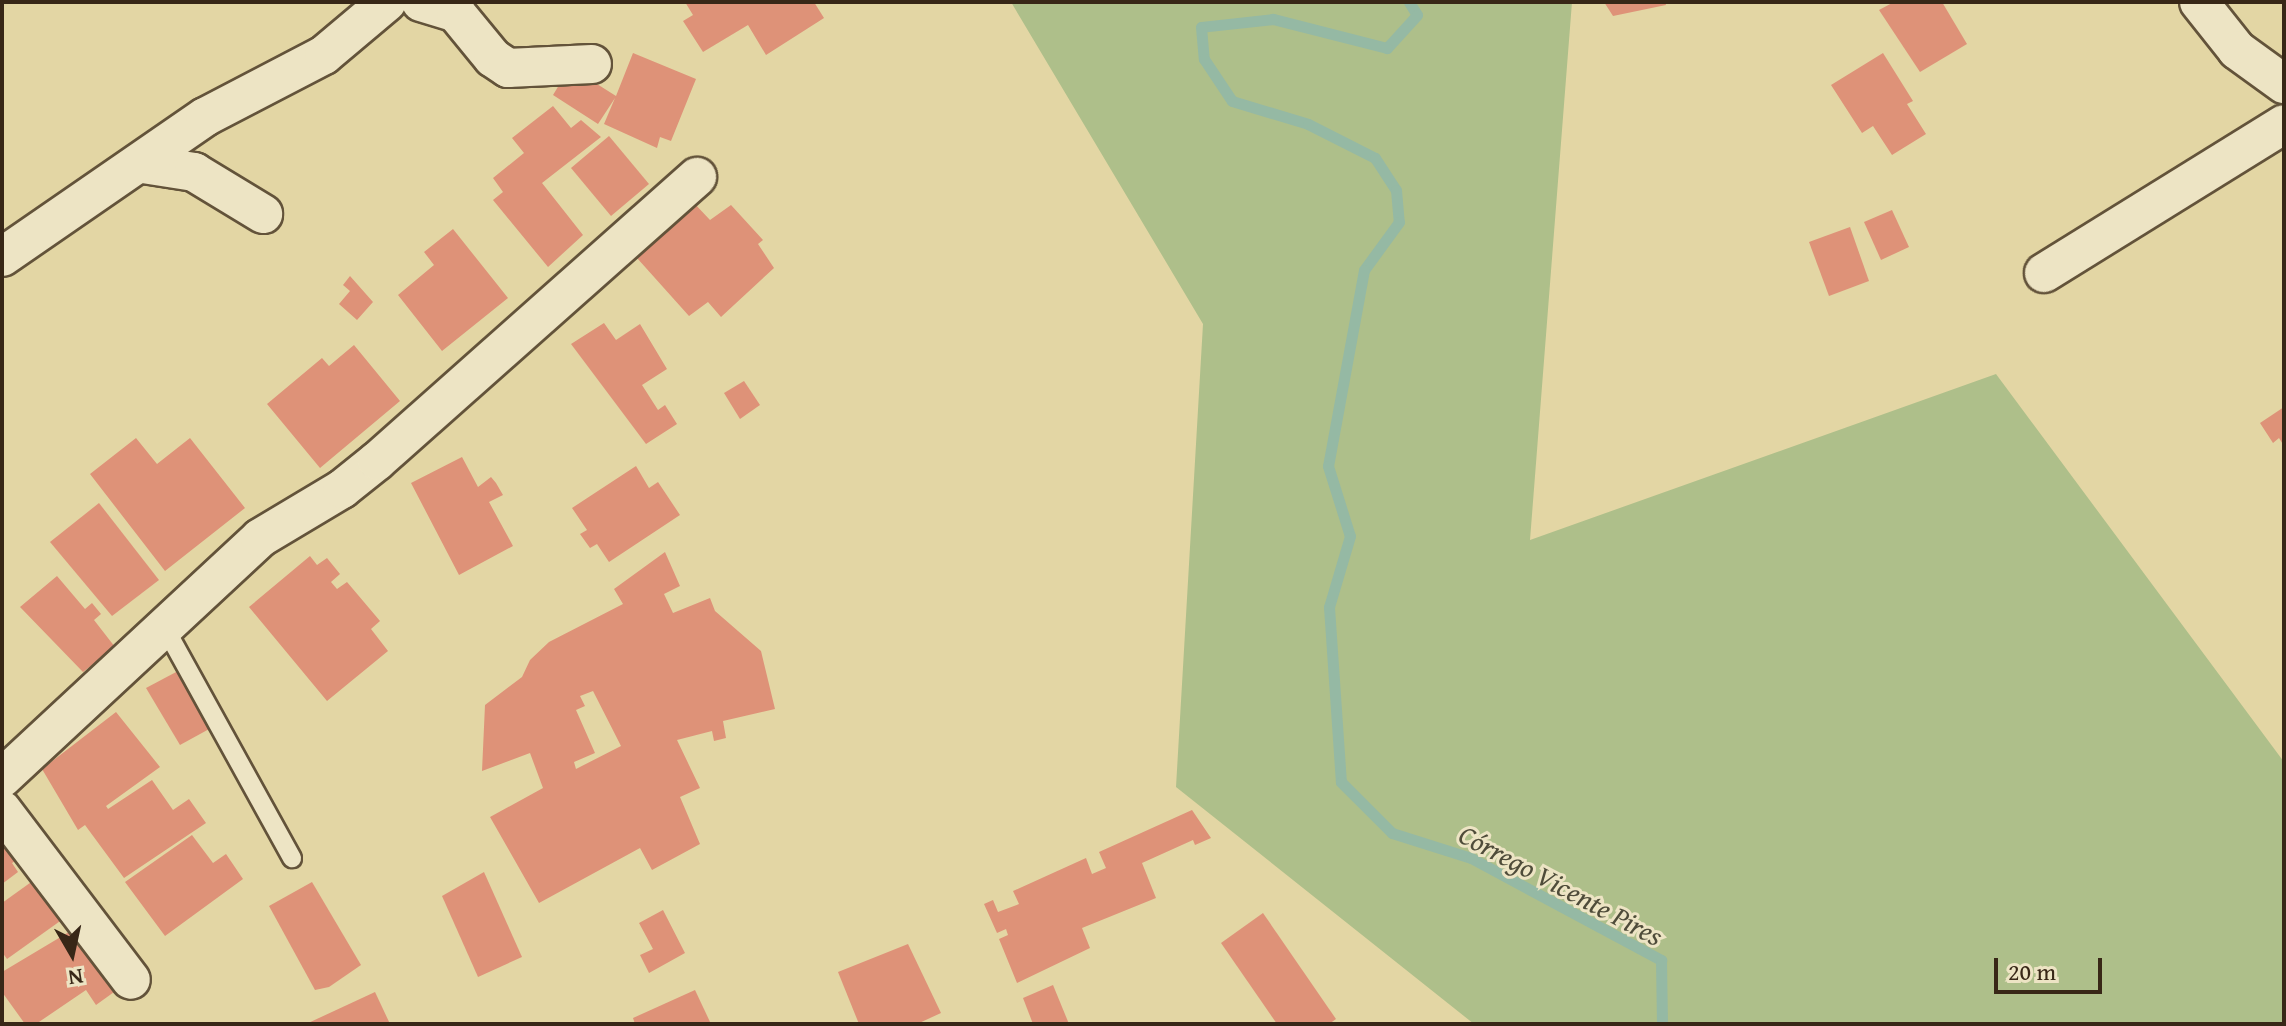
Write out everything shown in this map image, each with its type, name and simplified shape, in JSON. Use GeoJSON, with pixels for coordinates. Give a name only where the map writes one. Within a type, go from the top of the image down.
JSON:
{"type":"FeatureCollection","features":[{"type":"Feature","properties":{"kind":"street"},"geometry":{"type":"LineString","coordinates":[[2,257],[143,164],[205,117],[324,55],[387,2]]}},
{"type":"Feature","properties":{"kind":"street"},"geometry":{"type":"LineString","coordinates":[[421,2],[456,13],[493,58],[508,68],[592,64]]}},
{"type":"Feature","properties":{"kind":"street"},"geometry":{"type":"LineString","coordinates":[[2199,2],[2237,50],[2284,84]]}},
{"type":"Feature","properties":{"kind":"street"},"geometry":{"type":"LineString","coordinates":[[2044,273],[2284,124]]}},
{"type":"Feature","properties":{"kind":"street"},"geometry":{"type":"LineString","coordinates":[[143,164],[194,172],[263,214]]}},
{"type":"Feature","properties":{"kind":"street"},"geometry":{"type":"LineString","coordinates":[[2,778],[260,538],[342,489],[377,461],[697,177]]}},
{"type":"Feature","properties":{"kind":"street"},"geometry":{"type":"LineString","coordinates":[[2,810],[131,980]]}},
{"type":"Feature","properties":{"kind":"lane"},"geometry":{"type":"LineString","coordinates":[[165,628],[292,858]]}},
{"type":"Feature","properties":{"kind":"green space"},"geometry":{"type":"Polygon","coordinates":[[[1011,2],[1572,2],[1530,540],[1996,374],[2284,762],[2284,1024],[1474,1024],[1176,787],[1203,324],[1011,2]]]}},
{"type":"Feature","properties":{"kind":"building"},"geometry":{"type":"Polygon","coordinates":[[[685,2],[814,2],[824,18],[766,55],[748,25],[703,52],[683,21],[693,15],[685,2]]]}},
{"type":"Feature","properties":{"kind":"building"},"geometry":{"type":"Polygon","coordinates":[[[1604,2],[1665,2],[1666,5],[1613,16],[1604,2]]]}},
{"type":"Feature","properties":{"kind":"building"},"geometry":{"type":"Polygon","coordinates":[[[1894,2],[1942,2],[1967,44],[1920,72],[1879,10],[1894,2]]]}},
{"type":"Feature","properties":{"kind":"building"},"geometry":{"type":"Polygon","coordinates":[[[633,53],[696,79],[671,141],[660,137],[657,148],[604,124],[615,98],[598,124],[553,95],[570,67],[616,96],[633,53]]]}},
{"type":"Feature","properties":{"kind":"building"},"geometry":{"type":"Polygon","coordinates":[[[1883,53],[1913,101],[1907,104],[1926,134],[1892,155],[1873,126],[1862,133],[1831,85],[1883,53]]]}},
{"type":"Feature","properties":{"kind":"building"},"geometry":{"type":"Polygon","coordinates":[[[553,106],[571,128],[581,120],[601,137],[542,183],[583,235],[548,267],[493,200],[503,192],[493,178],[524,153],[512,138],[553,106]]]}},
{"type":"Feature","properties":{"kind":"building"},"geometry":{"type":"Polygon","coordinates":[[[609,136],[649,184],[611,216],[571,168],[609,136]]]}},
{"type":"Feature","properties":{"kind":"building"},"geometry":{"type":"Polygon","coordinates":[[[693,202],[710,220],[731,205],[763,240],[758,244],[774,268],[721,317],[708,302],[689,316],[637,258],[693,202]]]}},
{"type":"Feature","properties":{"kind":"building"},"geometry":{"type":"Polygon","coordinates":[[[1892,210],[1909,247],[1881,260],[1864,222],[1892,210]]]}},
{"type":"Feature","properties":{"kind":"building"},"geometry":{"type":"Polygon","coordinates":[[[1850,227],[1869,281],[1829,296],[1809,242],[1850,227]]]}},
{"type":"Feature","properties":{"kind":"building"},"geometry":{"type":"Polygon","coordinates":[[[453,229],[508,298],[442,351],[398,295],[434,265],[424,252],[453,229]]]}},
{"type":"Feature","properties":{"kind":"building"},"geometry":{"type":"Polygon","coordinates":[[[350,276],[373,302],[357,320],[339,304],[350,291],[343,285],[350,276]]]}},
{"type":"Feature","properties":{"kind":"building"},"geometry":{"type":"Polygon","coordinates":[[[604,323],[616,340],[640,324],[667,369],[642,385],[658,410],[665,405],[677,424],[646,444],[571,344],[604,323]]]}},
{"type":"Feature","properties":{"kind":"building"},"geometry":{"type":"Polygon","coordinates":[[[354,345],[400,401],[320,468],[267,404],[322,358],[329,366],[354,345]]]}},
{"type":"Feature","properties":{"kind":"building"},"geometry":{"type":"Polygon","coordinates":[[[744,381],[760,405],[740,419],[724,393],[744,381]]]}},
{"type":"Feature","properties":{"kind":"building"},"geometry":{"type":"Polygon","coordinates":[[[2284,407],[2284,446],[2279,438],[2273,443],[2260,423],[2284,407]]]}},
{"type":"Feature","properties":{"kind":"building"},"geometry":{"type":"Polygon","coordinates":[[[136,438],[157,464],[190,438],[245,508],[165,571],[90,474],[136,438]]]}},
{"type":"Feature","properties":{"kind":"building"},"geometry":{"type":"Polygon","coordinates":[[[462,457],[478,487],[491,477],[503,495],[489,502],[513,546],[459,575],[411,483],[462,457]]]}},
{"type":"Feature","properties":{"kind":"building"},"geometry":{"type":"Polygon","coordinates":[[[636,466],[649,488],[658,482],[680,515],[609,562],[597,544],[590,548],[580,534],[587,530],[572,508],[636,466]]]}},
{"type":"Feature","properties":{"kind":"building"},"geometry":{"type":"Polygon","coordinates":[[[99,503],[159,580],[112,616],[50,542],[99,503]]]}},
{"type":"Feature","properties":{"kind":"building"},"geometry":{"type":"Polygon","coordinates":[[[665,552],[680,586],[664,594],[673,613],[710,598],[715,611],[761,651],[775,709],[723,721],[726,738],[714,741],[712,731],[677,740],[700,788],[680,797],[700,844],[652,870],[640,848],[539,903],[490,817],[543,788],[530,753],[482,771],[485,705],[522,677],[530,660],[549,642],[623,604],[614,589],[665,552]],[[593,691],[580,696],[585,706],[576,710],[595,753],[574,762],[576,769],[621,746],[593,691]]]}},
{"type":"Feature","properties":{"kind":"building"},"geometry":{"type":"Polygon","coordinates":[[[310,556],[317,565],[327,558],[340,574],[331,582],[337,589],[347,582],[380,621],[371,629],[388,651],[327,701],[249,607],[310,556]]]}},
{"type":"Feature","properties":{"kind":"building"},"geometry":{"type":"Polygon","coordinates":[[[57,576],[85,609],[92,603],[101,614],[94,620],[115,647],[83,672],[20,607],[57,576]]]}},
{"type":"Feature","properties":{"kind":"building"},"geometry":{"type":"Polygon","coordinates":[[[178,671],[211,728],[180,745],[146,688],[178,671]]]}},
{"type":"Feature","properties":{"kind":"building"},"geometry":{"type":"Polygon","coordinates":[[[116,712],[160,767],[106,806],[108,809],[152,780],[173,810],[189,799],[206,823],[124,878],[85,825],[78,830],[42,769],[116,712]]]}},
{"type":"Feature","properties":{"kind":"building"},"geometry":{"type":"Polygon","coordinates":[[[1192,810],[1211,838],[1195,845],[1193,840],[1142,863],[1156,898],[1082,928],[1090,948],[1017,983],[999,939],[1008,935],[1006,929],[997,933],[984,904],[993,900],[998,912],[1019,904],[1013,891],[1086,858],[1092,874],[1106,868],[1099,852],[1192,810]]]}},
{"type":"Feature","properties":{"kind":"building"},"geometry":{"type":"Polygon","coordinates":[[[2,812],[22,857],[12,863],[18,872],[2,884],[2,812]]]}},
{"type":"Feature","properties":{"kind":"building"},"geometry":{"type":"Polygon","coordinates":[[[192,835],[213,863],[226,854],[243,879],[165,936],[125,882],[192,835]]]}},
{"type":"Feature","properties":{"kind":"building"},"geometry":{"type":"Polygon","coordinates":[[[484,872],[522,957],[478,977],[442,896],[484,872]]]}},
{"type":"Feature","properties":{"kind":"building"},"geometry":{"type":"Polygon","coordinates":[[[41,875],[70,914],[7,959],[2,952],[2,903],[41,875]]]}},
{"type":"Feature","properties":{"kind":"building"},"geometry":{"type":"Polygon","coordinates":[[[312,882],[361,965],[329,987],[315,990],[269,906],[312,882]]]}},
{"type":"Feature","properties":{"kind":"building"},"geometry":{"type":"Polygon","coordinates":[[[663,910],[685,953],[649,973],[640,955],[653,949],[639,923],[663,910]]]}},
{"type":"Feature","properties":{"kind":"building"},"geometry":{"type":"Polygon","coordinates":[[[1263,913],[1336,1019],[1329,1024],[1277,1024],[1221,943],[1263,913]]]}},
{"type":"Feature","properties":{"kind":"building"},"geometry":{"type":"Polygon","coordinates":[[[74,929],[121,987],[96,1005],[86,990],[36,1024],[25,1024],[2,992],[2,972],[74,929]]]}},
{"type":"Feature","properties":{"kind":"building"},"geometry":{"type":"Polygon","coordinates":[[[908,944],[941,1013],[917,1024],[859,1024],[838,972],[908,944]]]}},
{"type":"Feature","properties":{"kind":"building"},"geometry":{"type":"Polygon","coordinates":[[[1053,985],[1069,1024],[1033,1024],[1023,998],[1053,985]]]}},
{"type":"Feature","properties":{"kind":"building"},"geometry":{"type":"Polygon","coordinates":[[[695,990],[711,1024],[635,1024],[633,1018],[695,990]]]}},
{"type":"Feature","properties":{"kind":"building"},"geometry":{"type":"Polygon","coordinates":[[[375,992],[390,1024],[306,1024],[375,992]]]}},
{"type":"Feature","properties":{"kind":"waterway","name":"Córrego Vicente Pires"},"geometry":{"type":"LineString","coordinates":[[1409,2],[1417,15],[1387,48],[1273,19],[1201,27],[1204,59],[1232,101],[1308,124],[1375,158],[1396,190],[1399,222],[1364,270],[1328,466],[1350,536],[1329,607],[1341,782],[1392,833],[1471,858],[1661,960],[1662,1024]]}}]}
